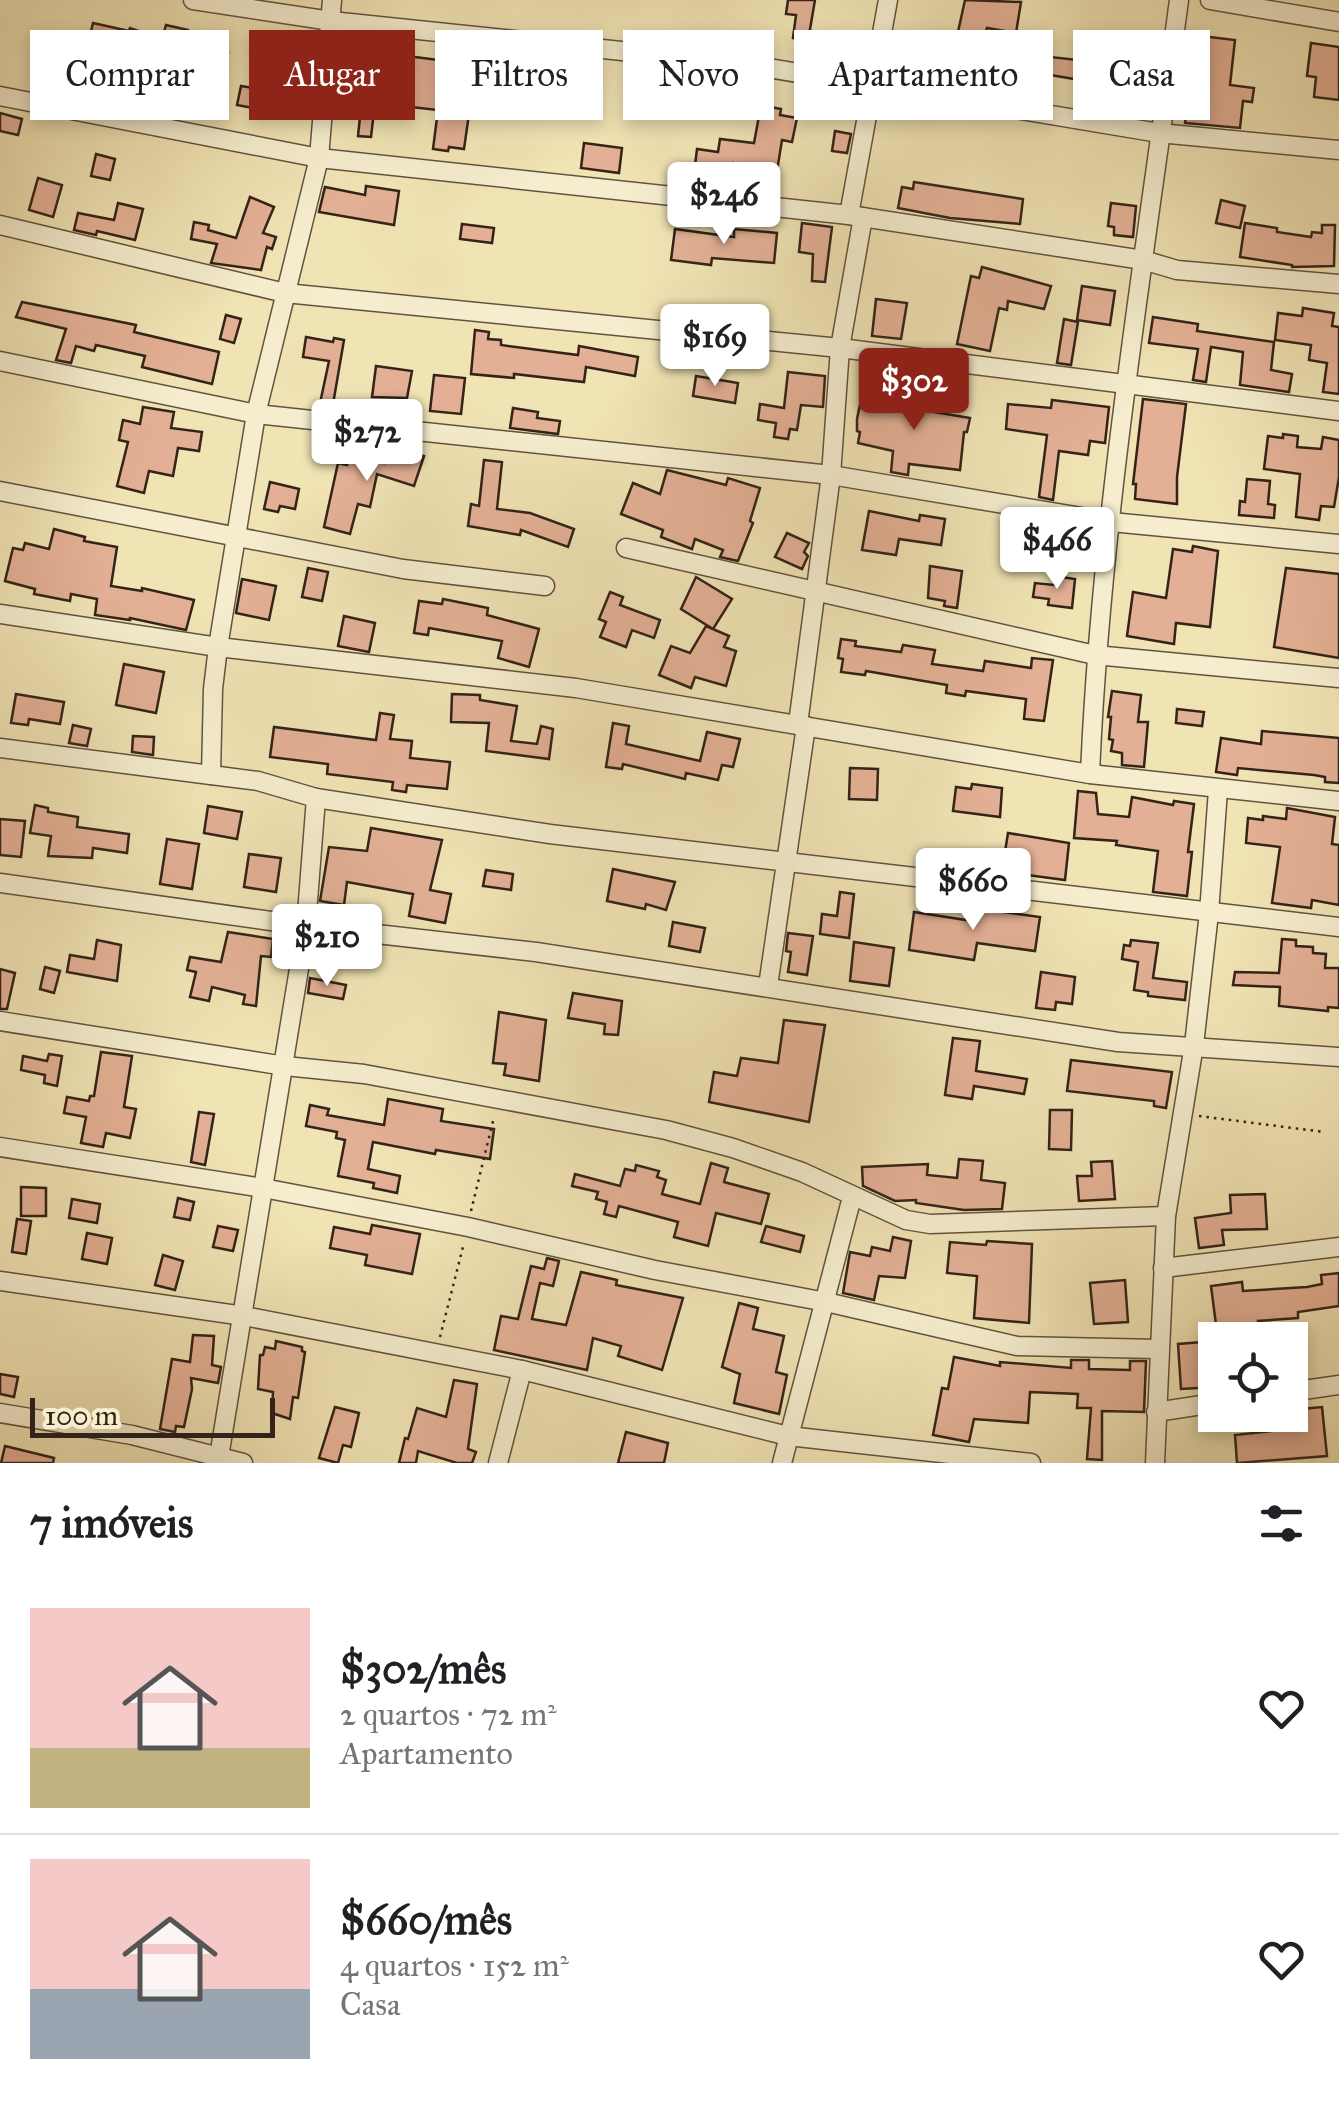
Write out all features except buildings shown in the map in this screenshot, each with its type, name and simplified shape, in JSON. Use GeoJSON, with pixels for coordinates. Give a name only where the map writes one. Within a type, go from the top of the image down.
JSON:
{"type":"FeatureCollection","features":[{"type":"Feature","properties":{"kind":"street"},"geometry":{"type":"LineString","coordinates":[[193,0],[331,21],[738,62],[794,72]]}},
{"type":"Feature","properties":{"kind":"street"},"geometry":{"type":"LineString","coordinates":[[211,775],[218,647],[256,414],[319,158],[332,0]]}},
{"type":"Feature","properties":{"kind":"street"},"geometry":{"type":"LineString","coordinates":[[882,30],[888,0]]}},
{"type":"Feature","properties":{"kind":"street"},"geometry":{"type":"LineString","coordinates":[[1090,774],[1095,655],[1179,0]]}},
{"type":"Feature","properties":{"kind":"street"},"geometry":{"type":"LineString","coordinates":[[1210,0],[1339,22]]}},
{"type":"Feature","properties":{"kind":"street"},"geometry":{"type":"LineString","coordinates":[[0,96],[319,158],[856,216],[1143,260],[1177,270],[1339,284]]}},
{"type":"Feature","properties":{"kind":"street"},"geometry":{"type":"LineString","coordinates":[[1053,116],[1159,134],[1339,150]]}},
{"type":"Feature","properties":{"kind":"street"},"geometry":{"type":"LineString","coordinates":[[768,986],[831,476],[840,348],[868,120]]}},
{"type":"Feature","properties":{"kind":"street"},"geometry":{"type":"LineString","coordinates":[[0,226],[285,293],[840,348],[1339,411]]}},
{"type":"Feature","properties":{"kind":"street"},"geometry":{"type":"LineString","coordinates":[[0,361],[256,414],[831,476],[1111,522],[1339,544]]}},
{"type":"Feature","properties":{"kind":"street"},"geometry":{"type":"LineString","coordinates":[[0,491],[403,569],[545,586]]}},
{"type":"Feature","properties":{"kind":"street"},"geometry":{"type":"LineString","coordinates":[[626,548],[1095,655],[1339,678]]}},
{"type":"Feature","properties":{"kind":"street"},"geometry":{"type":"LineString","coordinates":[[0,614],[218,647],[576,688],[1090,774],[1339,801]]}},
{"type":"Feature","properties":{"kind":"street"},"geometry":{"type":"LineString","coordinates":[[0,748],[258,781],[316,798],[550,834],[1339,927]]}},
{"type":"Feature","properties":{"kind":"street"},"geometry":{"type":"LineString","coordinates":[[1155,1463],[1166,1216],[1194,1045],[1218,790]]}},
{"type":"Feature","properties":{"kind":"street"},"geometry":{"type":"LineString","coordinates":[[218,1460],[306,926],[316,798]]}},
{"type":"Feature","properties":{"kind":"street"},"geometry":{"type":"LineString","coordinates":[[0,883],[306,926],[536,952],[1118,1042],[1339,1057]]}},
{"type":"Feature","properties":{"kind":"street"},"geometry":{"type":"LineString","coordinates":[[0,1021],[285,1066],[364,1074],[666,1130],[802,1172],[906,1220],[930,1224],[1166,1216]]}},
{"type":"Feature","properties":{"kind":"street"},"geometry":{"type":"LineString","coordinates":[[0,1147],[263,1188],[468,1227],[1017,1346],[1158,1348]]}},
{"type":"Feature","properties":{"kind":"street"},"geometry":{"type":"LineString","coordinates":[[782,1463],[852,1197]]}},
{"type":"Feature","properties":{"kind":"street"},"geometry":{"type":"LineString","coordinates":[[1163,1268],[1339,1247]]}},
{"type":"Feature","properties":{"kind":"street"},"geometry":{"type":"LineString","coordinates":[[0,1282],[244,1316],[522,1370],[788,1436],[1031,1463]]}},
{"type":"Feature","properties":{"kind":"street"},"geometry":{"type":"LineString","coordinates":[[498,1463],[522,1370]]}},
{"type":"Feature","properties":{"kind":"street"},"geometry":{"type":"LineString","coordinates":[[1308,1389],[1339,1385]]}},
{"type":"Feature","properties":{"kind":"street"},"geometry":{"type":"LineString","coordinates":[[1156,1412],[1198,1406]]}},
{"type":"Feature","properties":{"kind":"street"},"geometry":{"type":"LineString","coordinates":[[0,1412],[132,1435],[218,1460],[243,1463]]}},
{"type":"Feature","properties":{"kind":"path"},"geometry":{"type":"LineString","coordinates":[[1183,1114],[1324,1132]]}}]}
